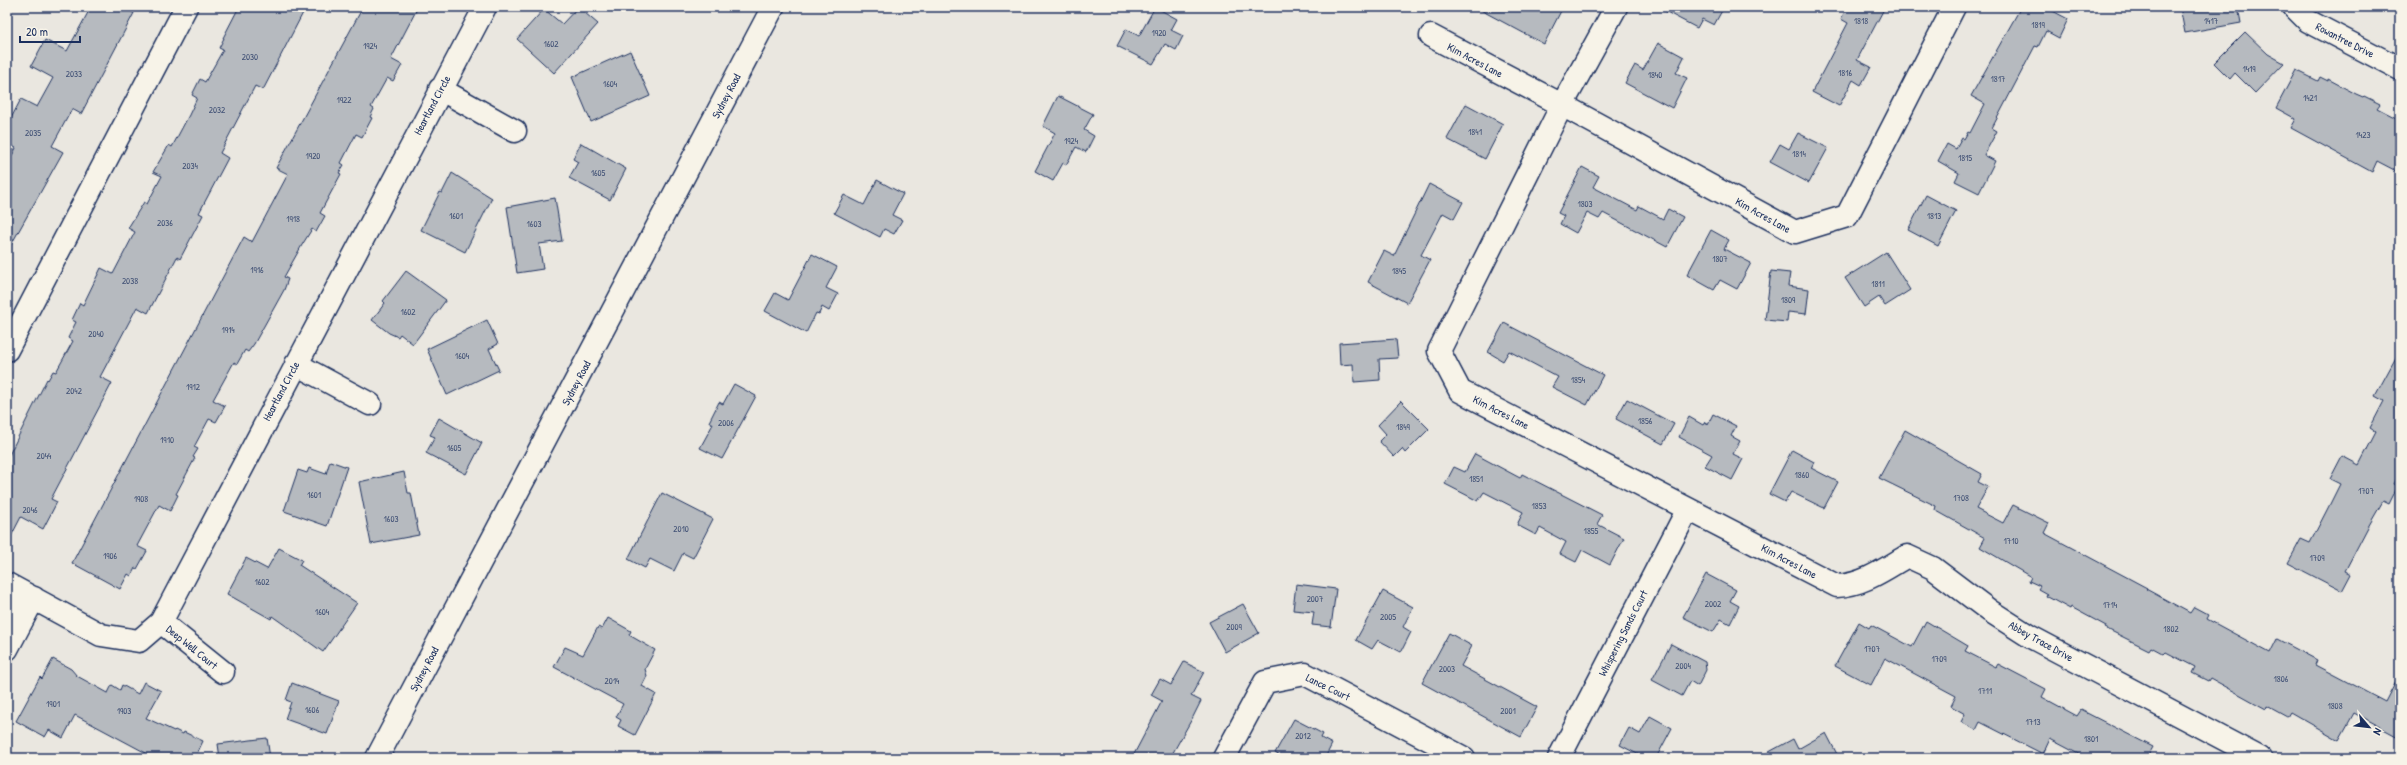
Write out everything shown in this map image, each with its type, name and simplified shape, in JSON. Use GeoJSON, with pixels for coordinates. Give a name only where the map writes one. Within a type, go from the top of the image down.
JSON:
{"type":"FeatureCollection","features":[{"type":"Feature","properties":{"kind":"street"},"geometry":{"type":"LineString","coordinates":[[7,350],[186,7]]}},
{"type":"Feature","properties":{"kind":"street","name":"Heartland Circle"},"geometry":{"type":"LineString","coordinates":[[20,591],[101,635],[139,641],[161,622],[440,89],[485,7]]}},
{"type":"Feature","properties":{"kind":"street","name":"Sydney Road"},"geometry":{"type":"LineString","coordinates":[[377,758],[773,7]]}},
{"type":"Feature","properties":{"kind":"street","name":"Kim Acres Lane"},"geometry":{"type":"LineString","coordinates":[[1616,7],[1562,105],[1439,351],[1460,391],[1826,581]]}},
{"type":"Feature","properties":{"kind":"street","name":"Kim Acres Lane"},"geometry":{"type":"LineString","coordinates":[[1431,36],[1562,105],[1795,232],[1847,216],[1954,7]]}},
{"type":"Feature","properties":{"kind":"street","name":"Rowantree Drive"},"geometry":{"type":"LineString","coordinates":[[2294,7],[2308,21],[2400,69]]}},
{"type":"Feature","properties":{"kind":"street"},"geometry":{"type":"LineString","coordinates":[[440,89],[515,130]]}},
{"type":"Feature","properties":{"kind":"street"},"geometry":{"type":"LineString","coordinates":[[296,364],[370,404]]}},
{"type":"Feature","properties":{"kind":"street","name":"Whispering Sands Court"},"geometry":{"type":"LineString","coordinates":[[1559,758],[1688,509]]}},
{"type":"Feature","properties":{"kind":"street","name":"Abbey Trace Drive"},"geometry":{"type":"LineString","coordinates":[[1826,581],[1837,586],[1850,586],[1868,579],[1907,556],[1933,568],[1990,611],[2029,636],[2260,758]]}},
{"type":"Feature","properties":{"kind":"street"},"geometry":{"type":"LineString","coordinates":[[7,614],[20,591]]}},
{"type":"Feature","properties":{"kind":"street"},"geometry":{"type":"LineString","coordinates":[[7,649],[20,591]]}},
{"type":"Feature","properties":{"kind":"street","name":"Deep Well Court"},"geometry":{"type":"LineString","coordinates":[[161,622],[223,672]]}},
{"type":"Feature","properties":{"kind":"street","name":"Lance Court"},"geometry":{"type":"LineString","coordinates":[[1224,758],[1264,682],[1305,674],[1464,758]]}},
{"type":"Feature","properties":{"kind":"building"},"geometry":{"type":"Polygon","coordinates":[[[91,7],[122,7],[134,13],[81,114],[72,109],[52,146],[63,152],[7,252],[7,165],[16,148],[7,143],[7,126],[21,99],[37,107],[53,78],[31,66],[45,40],[67,51],[91,7]]]}},
{"type":"Feature","properties":{"kind":"building"},"geometry":{"type":"Polygon","coordinates":[[[239,7],[306,7],[263,90],[255,86],[220,153],[228,158],[199,213],[203,215],[180,259],[177,257],[148,313],[137,307],[100,377],[112,383],[51,499],[57,502],[43,529],[21,517],[7,544],[7,459],[47,379],[48,380],[53,371],[56,372],[73,341],[68,338],[76,322],[72,320],[80,303],[83,305],[101,268],[113,274],[135,232],[128,228],[144,202],[147,204],[162,176],[153,172],[169,145],[172,147],[189,115],[197,98],[192,95],[200,79],[205,82],[223,50],[219,48],[239,7]]]}},
{"type":"Feature","properties":{"kind":"building"},"geometry":{"type":"Polygon","coordinates":[[[363,7],[418,7],[391,59],[402,65],[393,81],[387,78],[371,107],[374,109],[370,117],[372,118],[362,137],[356,134],[341,163],[344,165],[339,173],[341,174],[320,213],[325,216],[316,232],[312,229],[284,277],[288,279],[284,290],[254,344],[248,352],[245,350],[237,364],[234,362],[213,400],[225,406],[216,422],[209,419],[194,447],[198,449],[193,457],[195,458],[176,494],[178,495],[170,511],[159,505],[137,546],[147,551],[137,569],[135,568],[131,576],[128,574],[120,589],[72,563],[244,237],[252,242],[288,174],[276,168],[363,7]]]}},
{"type":"Feature","properties":{"kind":"building"},"geometry":{"type":"Polygon","coordinates":[[[578,7],[598,24],[554,73],[517,39],[544,9],[562,24],[578,7]]]}},
{"type":"Feature","properties":{"kind":"building"},"geometry":{"type":"Polygon","coordinates":[[[1155,7],[1177,19],[1171,30],[1183,36],[1176,50],[1165,44],[1153,64],[1117,46],[1126,29],[1139,36],[1155,7]]]}},
{"type":"Feature","properties":{"kind":"building"},"geometry":{"type":"Polygon","coordinates":[[[1475,7],[1563,7],[1544,44],[1475,7]]]}},
{"type":"Feature","properties":{"kind":"building"},"geometry":{"type":"Polygon","coordinates":[[[1657,7],[1724,7],[1714,25],[1702,19],[1697,28],[1657,7]]]}},
{"type":"Feature","properties":{"kind":"building"},"geometry":{"type":"Polygon","coordinates":[[[1847,7],[1885,7],[1857,60],[1871,67],[1861,85],[1853,80],[1839,106],[1812,92],[1848,23],[1841,19],[1847,7]]]}},
{"type":"Feature","properties":{"kind":"building"},"geometry":{"type":"Polygon","coordinates":[[[2021,7],[2045,7],[2068,19],[2059,38],[2046,31],[2038,47],[2035,46],[1992,128],[1997,131],[1984,155],[1995,161],[1979,193],[1955,181],[1959,173],[1938,161],[1947,144],[1956,149],[1962,138],[1964,139],[1968,132],[1970,133],[1985,104],[1971,96],[2021,7]]]}},
{"type":"Feature","properties":{"kind":"building"},"geometry":{"type":"Polygon","coordinates":[[[2180,7],[2238,7],[2241,23],[2185,33],[2180,7]]]}},
{"type":"Feature","properties":{"kind":"building"},"geometry":{"type":"Polygon","coordinates":[[[2245,32],[2268,54],[2284,63],[2255,93],[2235,73],[2230,79],[2214,63],[2245,32]]]}},
{"type":"Feature","properties":{"kind":"building"},"geometry":{"type":"Polygon","coordinates":[[[1658,43],[1684,57],[1676,73],[1687,78],[1672,108],[1625,83],[1635,65],[1643,70],[1658,43]]]}},
{"type":"Feature","properties":{"kind":"building"},"geometry":{"type":"Polygon","coordinates":[[[630,51],[650,96],[591,122],[572,77],[630,51]]]}},
{"type":"Feature","properties":{"kind":"building"},"geometry":{"type":"Polygon","coordinates":[[[2296,70],[2318,81],[2320,77],[2328,81],[2328,79],[2356,94],[2363,97],[2364,96],[2380,104],[2377,108],[2400,120],[2400,173],[2377,161],[2372,172],[2291,128],[2296,119],[2276,108],[2296,70]]]}},
{"type":"Feature","properties":{"kind":"building"},"geometry":{"type":"Polygon","coordinates":[[[1058,96],[1093,114],[1084,130],[1094,136],[1086,152],[1076,147],[1066,165],[1063,163],[1053,181],[1035,171],[1055,133],[1043,126],[1058,96]]]}},
{"type":"Feature","properties":{"kind":"building"},"geometry":{"type":"Polygon","coordinates":[[[1466,104],[1503,124],[1485,159],[1447,139],[1466,104]]]}},
{"type":"Feature","properties":{"kind":"building"},"geometry":{"type":"Polygon","coordinates":[[[1798,133],[1828,148],[1809,183],[1770,162],[1780,144],[1789,149],[1798,133]]]}},
{"type":"Feature","properties":{"kind":"building"},"geometry":{"type":"Polygon","coordinates":[[[581,143],[626,169],[610,200],[569,178],[578,162],[573,159],[581,143]]]}},
{"type":"Feature","properties":{"kind":"building"},"geometry":{"type":"Polygon","coordinates":[[[1582,167],[1599,176],[1593,187],[1637,210],[1639,206],[1663,219],[1668,209],[1683,217],[1667,247],[1603,213],[1599,219],[1587,213],[1576,233],[1560,224],[1564,216],[1558,213],[1582,167]]]}},
{"type":"Feature","properties":{"kind":"building"},"geometry":{"type":"Polygon","coordinates":[[[452,173],[492,198],[465,252],[421,230],[440,192],[442,193],[452,173]]]}},
{"type":"Feature","properties":{"kind":"building"},"geometry":{"type":"Polygon","coordinates":[[[877,180],[903,194],[892,215],[902,220],[894,234],[884,229],[880,237],[834,213],[844,195],[864,205],[877,180]]]}},
{"type":"Feature","properties":{"kind":"building"},"geometry":{"type":"Polygon","coordinates":[[[1429,184],[1463,202],[1454,219],[1443,213],[1421,255],[1430,260],[1407,303],[1368,282],[1384,251],[1394,256],[1429,184]]]}},
{"type":"Feature","properties":{"kind":"building"},"geometry":{"type":"Polygon","coordinates":[[[1926,195],[1956,211],[1938,246],[1908,230],[1926,195]]]}},
{"type":"Feature","properties":{"kind":"building"},"geometry":{"type":"Polygon","coordinates":[[[555,198],[562,241],[539,244],[543,269],[517,273],[507,207],[555,198]]]}},
{"type":"Feature","properties":{"kind":"building"},"geometry":{"type":"Polygon","coordinates":[[[1711,230],[1729,240],[1724,249],[1751,263],[1737,289],[1720,280],[1714,290],[1687,275],[1711,230]]]}},
{"type":"Feature","properties":{"kind":"building"},"geometry":{"type":"Polygon","coordinates":[[[1886,252],[1910,290],[1885,306],[1879,297],[1864,307],[1845,278],[1886,252]]]}},
{"type":"Feature","properties":{"kind":"building"},"geometry":{"type":"Polygon","coordinates":[[[812,254],[837,267],[826,288],[838,294],[829,311],[822,307],[819,314],[816,313],[806,333],[765,311],[775,293],[788,300],[812,254]]]}},
{"type":"Feature","properties":{"kind":"building"},"geometry":{"type":"Polygon","coordinates":[[[406,271],[446,300],[413,344],[400,334],[398,337],[389,333],[372,320],[385,303],[383,301],[406,271]]]}},
{"type":"Feature","properties":{"kind":"building"},"geometry":{"type":"Polygon","coordinates":[[[1771,271],[1790,273],[1788,286],[1809,289],[1806,314],[1788,312],[1787,322],[1765,320],[1771,271]]]}},
{"type":"Feature","properties":{"kind":"building"},"geometry":{"type":"Polygon","coordinates":[[[487,320],[498,344],[489,349],[499,370],[447,395],[427,349],[487,320]]]}},
{"type":"Feature","properties":{"kind":"building"},"geometry":{"type":"Polygon","coordinates":[[[1504,323],[1603,375],[1587,405],[1552,387],[1558,377],[1509,351],[1503,361],[1488,352],[1504,323]]]}},
{"type":"Feature","properties":{"kind":"building"},"geometry":{"type":"Polygon","coordinates":[[[1396,339],[1398,358],[1379,359],[1380,380],[1354,382],[1353,364],[1340,365],[1339,343],[1396,339]]]}},
{"type":"Feature","properties":{"kind":"building"},"geometry":{"type":"Polygon","coordinates":[[[2400,350],[2400,472],[2394,484],[2398,486],[2389,504],[2383,501],[2368,527],[2345,571],[2351,574],[2342,591],[2288,563],[2301,539],[2310,543],[2329,506],[2340,484],[2330,479],[2342,456],[2359,465],[2376,432],[2370,428],[2384,401],[2375,396],[2400,350]]]}},
{"type":"Feature","properties":{"kind":"building"},"geometry":{"type":"Polygon","coordinates":[[[734,384],[756,396],[722,459],[700,448],[713,424],[709,422],[719,402],[723,404],[734,384]]]}},
{"type":"Feature","properties":{"kind":"building"},"geometry":{"type":"Polygon","coordinates":[[[1627,399],[1674,424],[1663,444],[1616,419],[1627,399]]]}},
{"type":"Feature","properties":{"kind":"building"},"geometry":{"type":"Polygon","coordinates":[[[1401,401],[1429,429],[1405,453],[1402,449],[1394,457],[1379,441],[1386,434],[1378,425],[1401,401]]]}},
{"type":"Feature","properties":{"kind":"building"},"geometry":{"type":"Polygon","coordinates":[[[1713,414],[1736,426],[1731,436],[1740,441],[1733,454],[1743,459],[1732,480],[1705,466],[1712,455],[1679,437],[1689,417],[1703,425],[1705,422],[1708,424],[1713,414]]]}},
{"type":"Feature","properties":{"kind":"building"},"geometry":{"type":"Polygon","coordinates":[[[439,418],[482,443],[466,474],[426,453],[435,437],[430,435],[439,418]]]}},
{"type":"Feature","properties":{"kind":"building"},"geometry":{"type":"Polygon","coordinates":[[[1905,430],[1982,474],[1978,482],[1988,487],[1976,509],[2003,523],[2013,505],[2049,523],[2044,533],[2147,588],[2146,589],[2190,613],[2194,607],[2209,615],[2207,619],[2270,653],[2277,639],[2317,660],[2315,665],[2385,702],[2400,673],[2400,738],[2354,713],[2339,740],[2290,712],[2287,717],[2267,706],[2266,709],[2210,678],[2208,681],[2192,673],[2195,667],[2166,652],[2164,654],[2151,647],[2149,650],[2105,628],[2106,626],[2071,607],[2070,609],[2046,596],[2047,594],[2038,589],[2040,586],[2029,581],[2031,577],[1980,547],[1985,538],[1935,510],[1936,506],[1879,478],[1905,430]]]}},
{"type":"Feature","properties":{"kind":"building"},"geometry":{"type":"Polygon","coordinates":[[[1792,450],[1814,462],[1811,468],[1838,482],[1824,508],[1791,492],[1785,502],[1769,494],[1792,450]]]}},
{"type":"Feature","properties":{"kind":"building"},"geometry":{"type":"Polygon","coordinates":[[[1475,454],[1520,478],[1522,474],[1602,515],[1597,524],[1624,538],[1610,565],[1582,550],[1576,562],[1560,554],[1566,542],[1540,528],[1536,535],[1517,525],[1523,512],[1484,492],[1478,501],[1445,484],[1454,467],[1465,472],[1475,454]]]}},
{"type":"Feature","properties":{"kind":"building"},"geometry":{"type":"Polygon","coordinates":[[[330,461],[347,467],[327,526],[284,511],[298,470],[307,473],[309,468],[326,474],[330,461]]]}},
{"type":"Feature","properties":{"kind":"building"},"geometry":{"type":"Polygon","coordinates":[[[404,472],[408,493],[411,493],[419,535],[371,544],[359,482],[404,472]]]}},
{"type":"Feature","properties":{"kind":"building"},"geometry":{"type":"Polygon","coordinates":[[[662,493],[713,519],[693,558],[683,553],[674,571],[650,559],[645,568],[628,559],[662,493]]]}},
{"type":"Feature","properties":{"kind":"building"},"geometry":{"type":"Polygon","coordinates":[[[279,548],[302,560],[299,565],[357,603],[323,652],[272,616],[271,619],[227,594],[246,558],[267,569],[279,548]]]}},
{"type":"Feature","properties":{"kind":"building"},"geometry":{"type":"Polygon","coordinates":[[[1706,574],[1736,590],[1730,601],[1739,606],[1730,624],[1721,619],[1713,632],[1683,617],[1706,574]]]}},
{"type":"Feature","properties":{"kind":"building"},"geometry":{"type":"Polygon","coordinates":[[[1296,584],[1336,589],[1331,627],[1312,625],[1314,612],[1293,610],[1296,584]]]}},
{"type":"Feature","properties":{"kind":"building"},"geometry":{"type":"Polygon","coordinates":[[[1383,591],[1413,607],[1403,627],[1411,632],[1401,652],[1378,640],[1372,649],[1356,640],[1383,591]]]}},
{"type":"Feature","properties":{"kind":"building"},"geometry":{"type":"Polygon","coordinates":[[[1243,604],[1259,633],[1225,652],[1209,622],[1243,604]]]}},
{"type":"Feature","properties":{"kind":"building"},"geometry":{"type":"Polygon","coordinates":[[[608,618],[631,631],[629,635],[655,650],[645,669],[647,676],[642,686],[656,694],[635,735],[618,726],[621,720],[616,717],[623,704],[554,667],[565,647],[583,655],[598,627],[602,629],[608,618]]]}},
{"type":"Feature","properties":{"kind":"building"},"geometry":{"type":"Polygon","coordinates":[[[1926,621],[1968,646],[1965,651],[1996,667],[1998,664],[2046,689],[2042,697],[2077,716],[2081,710],[2153,747],[2147,758],[2086,758],[2050,739],[2043,754],[1980,722],[1976,730],[1961,722],[1965,714],[1951,706],[1956,696],[1885,658],[1871,685],[1835,666],[1859,622],[1869,628],[1871,625],[1912,647],[1926,621]]]}},
{"type":"Feature","properties":{"kind":"building"},"geometry":{"type":"Polygon","coordinates":[[[1449,633],[1472,646],[1461,666],[1537,707],[1521,737],[1422,683],[1449,633]]]}},
{"type":"Feature","properties":{"kind":"building"},"geometry":{"type":"Polygon","coordinates":[[[1671,644],[1705,662],[1706,670],[1698,686],[1690,681],[1682,696],[1652,680],[1671,644]]]}},
{"type":"Feature","properties":{"kind":"building"},"geometry":{"type":"Polygon","coordinates":[[[53,659],[71,669],[77,676],[108,693],[112,685],[120,690],[122,685],[138,694],[144,682],[161,691],[146,718],[174,731],[175,730],[183,734],[184,732],[203,741],[195,758],[144,758],[146,753],[75,715],[63,738],[49,730],[45,737],[16,721],[40,677],[42,679],[53,659]]]}},
{"type":"Feature","properties":{"kind":"building"},"geometry":{"type":"Polygon","coordinates":[[[1184,662],[1204,672],[1191,696],[1201,701],[1193,717],[1170,758],[1132,758],[1162,701],[1151,695],[1160,679],[1171,685],[1184,662]]]}},
{"type":"Feature","properties":{"kind":"building"},"geometry":{"type":"Polygon","coordinates":[[[292,683],[339,701],[327,734],[285,719],[291,702],[286,700],[292,683]]]}},
{"type":"Feature","properties":{"kind":"building"},"geometry":{"type":"Polygon","coordinates":[[[1650,716],[1672,728],[1656,758],[1645,758],[1620,745],[1629,728],[1640,734],[1650,716]]]}},
{"type":"Feature","properties":{"kind":"building"},"geometry":{"type":"Polygon","coordinates":[[[1294,719],[1323,734],[1321,738],[1332,744],[1325,758],[1284,758],[1275,753],[1294,719]]]}},
{"type":"Feature","properties":{"kind":"building"},"geometry":{"type":"Polygon","coordinates":[[[1826,733],[1839,758],[1758,758],[1793,739],[1798,749],[1826,733]]]}},
{"type":"Feature","properties":{"kind":"building"},"geometry":{"type":"Polygon","coordinates":[[[267,738],[270,758],[220,758],[218,744],[267,738]]]}}]}
